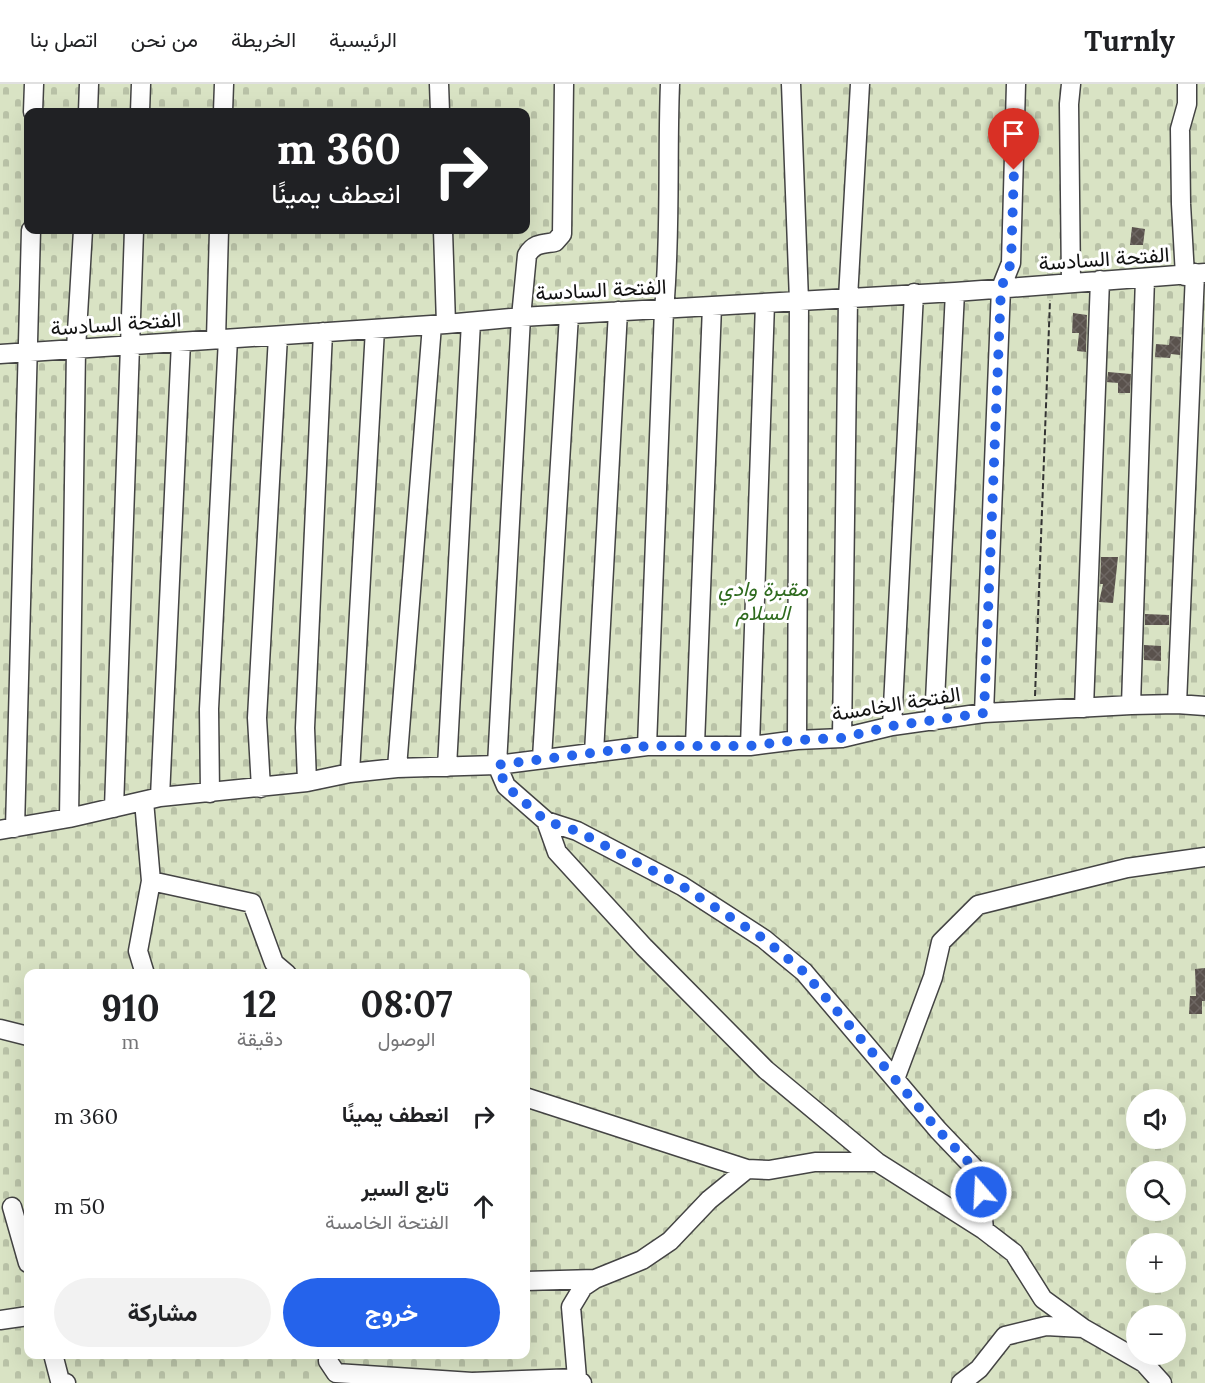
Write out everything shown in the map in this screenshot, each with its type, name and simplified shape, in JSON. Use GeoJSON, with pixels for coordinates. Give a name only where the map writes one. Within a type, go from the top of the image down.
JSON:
{"type":"FeatureCollection","features":[{"type":"Feature","properties":{"kind":"street"},"geometry":{"type":"LineString","coordinates":[[33,108],[34,84]]}},
{"type":"Feature","properties":{"kind":"street"},"geometry":{"type":"LineString","coordinates":[[88,108],[89,84]]}},
{"type":"Feature","properties":{"kind":"street"},"geometry":{"type":"LineString","coordinates":[[140,108],[141,84]]}},
{"type":"Feature","properties":{"kind":"street"},"geometry":{"type":"LineString","coordinates":[[223,108],[224,84]]}},
{"type":"Feature","properties":{"kind":"street"},"geometry":{"type":"LineString","coordinates":[[440,84],[440,108]]}},
{"type":"Feature","properties":{"kind":"street"},"geometry":{"type":"LineString","coordinates":[[564,84],[562,234],[555,242],[531,248],[527,255],[521,317],[497,765],[506,786],[546,821],[577,831],[682,886],[764,939],[804,972],[938,1130],[979,1173],[984,1230]]}},
{"type":"Feature","properties":{"kind":"street"},"geometry":{"type":"LineString","coordinates":[[647,746],[664,310],[668,265],[670,84]]}},
{"type":"Feature","properties":{"kind":"street"},"geometry":{"type":"LineString","coordinates":[[791,84],[799,301],[797,740]]}},
{"type":"Feature","properties":{"kind":"street"},"geometry":{"type":"LineString","coordinates":[[842,738],[848,298],[860,84]]}},
{"type":"Feature","properties":{"kind":"street"},"geometry":{"type":"LineString","coordinates":[[984,713],[1001,288],[1011,263],[1016,84]]}},
{"type":"Feature","properties":{"kind":"street"},"geometry":{"type":"LineString","coordinates":[[1071,84],[1069,104],[1071,283]]}},
{"type":"Feature","properties":{"kind":"street"},"geometry":{"type":"LineString","coordinates":[[1177,704],[1195,274],[1181,210],[1180,129],[1187,104],[1187,84]]}},
{"type":"Feature","properties":{"kind":"street"},"geometry":{"type":"LineString","coordinates":[[7,829],[29,352],[31,234]]}},
{"type":"Feature","properties":{"kind":"street"},"geometry":{"type":"LineString","coordinates":[[69,818],[76,349],[83,234]]}},
{"type":"Feature","properties":{"kind":"street"},"geometry":{"type":"LineString","coordinates":[[114,808],[134,234]]}},
{"type":"Feature","properties":{"kind":"street"},"geometry":{"type":"LineString","coordinates":[[210,793],[209,709],[222,339],[219,234]]}},
{"type":"Feature","properties":{"kind":"street"},"geometry":{"type":"LineString","coordinates":[[397,768],[439,325],[444,234]]}},
{"type":"Feature","properties":{"kind":"street","name":"الفتحة السادسة"},"geometry":{"type":"LineString","coordinates":[[0,354],[439,325],[521,317],[955,292],[1195,274]]}},
{"type":"Feature","properties":{"kind":"street"},"geometry":{"type":"LineString","coordinates":[[1131,705],[1145,278]]}},
{"type":"Feature","properties":{"kind":"street"},"geometry":{"type":"LineString","coordinates":[[1084,708],[1100,280]]}},
{"type":"Feature","properties":{"kind":"street"},"geometry":{"type":"LineString","coordinates":[[934,721],[955,292]]}},
{"type":"Feature","properties":{"kind":"street"},"geometry":{"type":"LineString","coordinates":[[892,726],[914,293]]}},
{"type":"Feature","properties":{"kind":"street"},"geometry":{"type":"LineString","coordinates":[[750,746],[765,303]]}},
{"type":"Feature","properties":{"kind":"street"},"geometry":{"type":"LineString","coordinates":[[695,745],[712,306]]}},
{"type":"Feature","properties":{"kind":"street"},"geometry":{"type":"LineString","coordinates":[[594,753],[618,311]]}},
{"type":"Feature","properties":{"kind":"street"},"geometry":{"type":"LineString","coordinates":[[542,758],[569,315]]}},
{"type":"Feature","properties":{"kind":"street"},"geometry":{"type":"LineString","coordinates":[[447,767],[471,322]]}},
{"type":"Feature","properties":{"kind":"street"},"geometry":{"type":"LineString","coordinates":[[350,773],[375,328]]}},
{"type":"Feature","properties":{"kind":"street"},"geometry":{"type":"LineString","coordinates":[[308,782],[305,728],[322,332]]}},
{"type":"Feature","properties":{"kind":"street"},"geometry":{"type":"LineString","coordinates":[[261,788],[256,718],[278,336]]}},
{"type":"Feature","properties":{"kind":"street"},"geometry":{"type":"LineString","coordinates":[[143,969],[138,951],[152,881],[152,799],[181,342]]}},
{"type":"Feature","properties":{"kind":"street","name":"الفتحة الخامسة"},"geometry":{"type":"LineString","coordinates":[[7,829],[152,799],[261,788],[308,782],[350,773],[397,768],[497,765],[647,746],[750,746],[797,740],[842,738],[892,726],[984,713],[1131,705],[1205,706]]}},
{"type":"Feature","properties":{"kind":"street"},"geometry":{"type":"LineString","coordinates":[[546,821],[558,852],[644,948],[766,1070],[877,1162],[984,1230],[1014,1253],[1043,1299],[1083,1328],[1144,1363],[1162,1383]]}},
{"type":"Feature","properties":{"kind":"street"},"geometry":{"type":"LineString","coordinates":[[896,1079],[933,977],[941,942],[978,905],[1127,868],[1205,857]]}},
{"type":"Feature","properties":{"kind":"street"},"geometry":{"type":"LineString","coordinates":[[152,881],[252,903],[274,963],[281,969]]}},
{"type":"Feature","properties":{"kind":"street"},"geometry":{"type":"LineString","coordinates":[[0,1029],[24,1035]]}},
{"type":"Feature","properties":{"kind":"street"},"geometry":{"type":"LineString","coordinates":[[530,1099],[747,1169],[769,1170],[815,1162],[877,1162]]}},
{"type":"Feature","properties":{"kind":"street"},"geometry":{"type":"LineString","coordinates":[[328,1359],[336,1372],[472,1382],[579,1380],[571,1307],[583,1287],[595,1279],[642,1260],[670,1241],[709,1200],[747,1169]]}},
{"type":"Feature","properties":{"kind":"street"},"geometry":{"type":"LineString","coordinates":[[14,1207],[24,1247]]}},
{"type":"Feature","properties":{"kind":"street"},"geometry":{"type":"LineString","coordinates":[[530,1281],[595,1279]]}},
{"type":"Feature","properties":{"kind":"street"},"geometry":{"type":"LineString","coordinates":[[0,1320],[24,1317]]}},
{"type":"Feature","properties":{"kind":"street"},"geometry":{"type":"LineString","coordinates":[[961,1383],[979,1369],[1005,1336],[1046,1326],[1083,1328]]}},
{"type":"Feature","properties":{"kind":"street"},"geometry":{"type":"LineString","coordinates":[[54,1359],[60,1381],[66,1383]]}},
{"type":"Feature","properties":{"kind":"path"},"geometry":{"type":"LineString","coordinates":[[1034,710],[1050,285]]}},
{"type":"Feature","properties":{"kind":"green space","name":"مقبرة وادي السلام"},"geometry":{"type":"Polygon","coordinates":[[[0,84],[1205,84],[1205,1383],[0,1383],[0,84]]]}},
{"type":"Feature","properties":{"kind":"building"},"geometry":{"type":"Polygon","coordinates":[[[1132,227],[1145,229],[1143,245],[1130,245],[1132,227]]]}},
{"type":"Feature","properties":{"kind":"building"},"geometry":{"type":"Polygon","coordinates":[[[1073,313],[1087,315],[1086,352],[1077,351],[1079,333],[1072,333],[1073,313]]]}},
{"type":"Feature","properties":{"kind":"building"},"geometry":{"type":"Polygon","coordinates":[[[1170,336],[1181,337],[1180,355],[1171,354],[1170,358],[1155,357],[1156,344],[1169,345],[1170,336]]]}},
{"type":"Feature","properties":{"kind":"building"},"geometry":{"type":"Polygon","coordinates":[[[1108,372],[1131,374],[1130,393],[1118,393],[1118,383],[1107,382],[1108,372]]]}},
{"type":"Feature","properties":{"kind":"building"},"geometry":{"type":"Polygon","coordinates":[[[1101,557],[1118,557],[1113,603],[1099,602],[1103,584],[1100,584],[1101,557]]]}},
{"type":"Feature","properties":{"kind":"building"},"geometry":{"type":"Polygon","coordinates":[[[1145,614],[1169,615],[1169,625],[1145,625],[1145,614]]]}},
{"type":"Feature","properties":{"kind":"building"},"geometry":{"type":"Polygon","coordinates":[[[1144,645],[1161,646],[1161,661],[1144,660],[1144,645]]]}},
{"type":"Feature","properties":{"kind":"building"},"geometry":{"type":"Polygon","coordinates":[[[1205,968],[1205,1001],[1202,1001],[1202,1014],[1189,1014],[1190,996],[1196,996],[1195,969],[1205,968]]]}},
{"type":"Feature","properties":{"kind":"route"},"geometry":{"type":"LineString","coordinates":[[981,1192],[979,1173],[938,1130],[804,972],[764,939],[682,886],[577,831],[546,821],[506,786],[497,765],[647,746],[750,746],[797,740],[842,738],[892,726],[984,713],[1001,288],[1011,263],[1014,170]]}}]}
